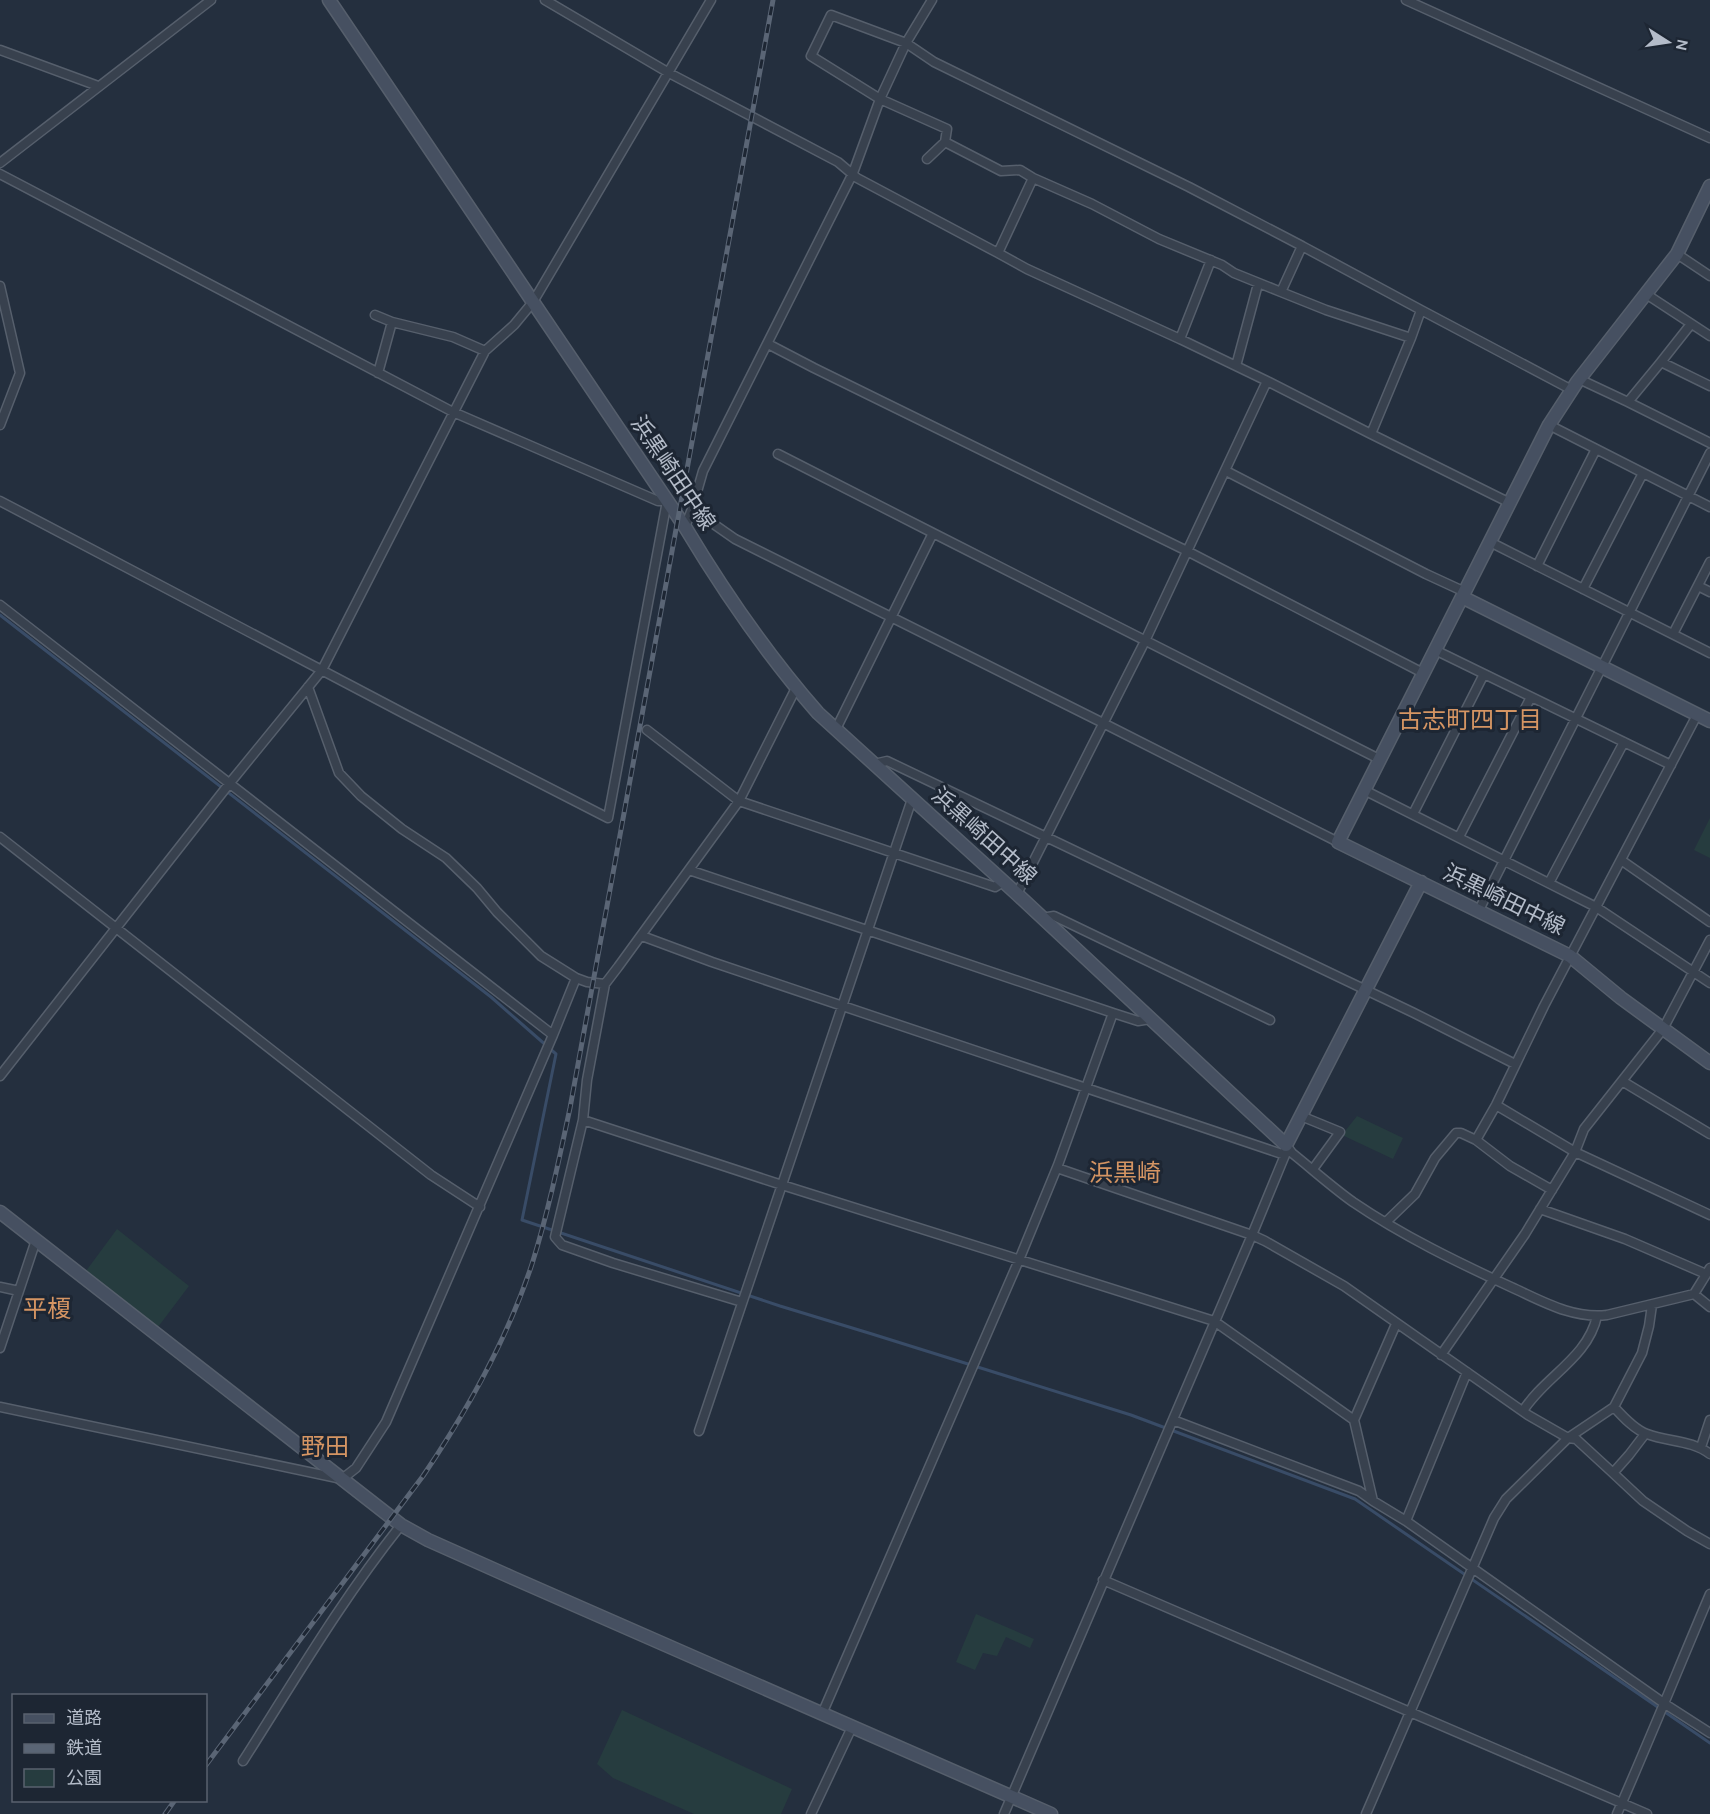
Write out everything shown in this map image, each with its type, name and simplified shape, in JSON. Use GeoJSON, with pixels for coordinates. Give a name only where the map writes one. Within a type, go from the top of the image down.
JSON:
{"type":"FeatureCollection","features":[{"type":"Feature","properties":{"kind":"street"},"geometry":{"type":"LineString","coordinates":[[0,163],[211,0]]}},
{"type":"Feature","properties":{"kind":"street","name":"浜黒崎田中線"},"geometry":{"type":"LineString","coordinates":[[329,0],[685,527],[713,573],[796,688],[818,713],[1017,894],[1285,1150],[1421,882],[1570,956],[1621,998],[1710,1063]]}},
{"type":"Feature","properties":{"kind":"street"},"geometry":{"type":"LineString","coordinates":[[545,0],[669,73],[838,162],[857,178],[1027,269],[1267,381],[1510,503]]}},
{"type":"Feature","properties":{"kind":"street"},"geometry":{"type":"LineString","coordinates":[[0,1076],[229,783],[322,669],[485,351],[514,325],[533,302],[711,0]]}},
{"type":"Feature","properties":{"kind":"street"},"geometry":{"type":"LineString","coordinates":[[685,527],[703,471],[853,173],[880,99],[906,43],[932,0]]}},
{"type":"Feature","properties":{"kind":"street"},"geometry":{"type":"LineString","coordinates":[[1406,0],[1416,2],[1710,138]]}},
{"type":"Feature","properties":{"kind":"street"},"geometry":{"type":"LineString","coordinates":[[927,159],[945,142],[947,129],[880,99],[811,56],[831,15],[906,43],[934,62],[1189,187],[1421,310],[1575,384],[1628,402],[1710,443]]}},
{"type":"Feature","properties":{"kind":"street"},"geometry":{"type":"LineString","coordinates":[[0,50],[98,86]]}},
{"type":"Feature","properties":{"kind":"street"},"geometry":{"type":"LineString","coordinates":[[945,142],[1001,171],[1020,170],[1159,239],[1222,264],[1234,273],[1258,284],[1326,310],[1411,338]]}},
{"type":"Feature","properties":{"kind":"street"},"geometry":{"type":"LineString","coordinates":[[0,174],[453,412],[658,501],[667,501],[608,818],[0,501]]}},
{"type":"Feature","properties":{"kind":"street"},"geometry":{"type":"LineString","coordinates":[[998,253],[1033,178]]}},
{"type":"Feature","properties":{"kind":"street"},"geometry":{"type":"LineString","coordinates":[[1338,842],[1549,425],[1575,384],[1677,254],[1710,186]]}},
{"type":"Feature","properties":{"kind":"street"},"geometry":{"type":"LineString","coordinates":[[1281,292],[1302,246]]}},
{"type":"Feature","properties":{"kind":"street"},"geometry":{"type":"LineString","coordinates":[[1677,254],[1710,276]]}},
{"type":"Feature","properties":{"kind":"street"},"geometry":{"type":"LineString","coordinates":[[1180,339],[1211,260]]}},
{"type":"Feature","properties":{"kind":"street"},"geometry":{"type":"LineString","coordinates":[[1236,366],[1258,284]]}},
{"type":"Feature","properties":{"kind":"street"},"geometry":{"type":"LineString","coordinates":[[0,286],[4,323],[20,373],[0,425]]}},
{"type":"Feature","properties":{"kind":"street"},"geometry":{"type":"LineString","coordinates":[[1646,294],[1710,336]]}},
{"type":"Feature","properties":{"kind":"street"},"geometry":{"type":"LineString","coordinates":[[1371,434],[1421,310]]}},
{"type":"Feature","properties":{"kind":"street"},"geometry":{"type":"LineString","coordinates":[[375,315],[392,322],[453,337],[485,351]]}},
{"type":"Feature","properties":{"kind":"street"},"geometry":{"type":"LineString","coordinates":[[378,373],[392,322]]}},
{"type":"Feature","properties":{"kind":"street"},"geometry":{"type":"LineString","coordinates":[[1628,402],[1691,324]]}},
{"type":"Feature","properties":{"kind":"street"},"geometry":{"type":"LineString","coordinates":[[768,344],[1187,551],[1423,673]]}},
{"type":"Feature","properties":{"kind":"street"},"geometry":{"type":"LineString","coordinates":[[1661,362],[1710,386]]}},
{"type":"Feature","properties":{"kind":"street"},"geometry":{"type":"LineString","coordinates":[[1017,894],[1145,641],[1267,381]]}},
{"type":"Feature","properties":{"kind":"street"},"geometry":{"type":"LineString","coordinates":[[1549,425],[1710,507]]}},
{"type":"Feature","properties":{"kind":"street"},"geometry":{"type":"LineString","coordinates":[[1537,566],[1596,449]]}},
{"type":"Feature","properties":{"kind":"street"},"geometry":{"type":"LineString","coordinates":[[1479,910],[1710,453]]}},
{"type":"Feature","properties":{"kind":"street"},"geometry":{"type":"LineString","coordinates":[[778,454],[1379,759]]}},
{"type":"Feature","properties":{"kind":"street"},"geometry":{"type":"LineString","coordinates":[[1226,471],[1710,721]]}},
{"type":"Feature","properties":{"kind":"street"},"geometry":{"type":"LineString","coordinates":[[1583,589],[1643,473]]}},
{"type":"Feature","properties":{"kind":"street"},"geometry":{"type":"LineString","coordinates":[[692,509],[735,539],[1421,882]]}},
{"type":"Feature","properties":{"kind":"street"},"geometry":{"type":"LineString","coordinates":[[836,729],[933,533]]}},
{"type":"Feature","properties":{"kind":"street"},"geometry":{"type":"LineString","coordinates":[[1490,542],[1710,653]]}},
{"type":"Feature","properties":{"kind":"street"},"geometry":{"type":"LineString","coordinates":[[1673,634],[1710,561]]}},
{"type":"Feature","properties":{"kind":"street"},"geometry":{"type":"LineString","coordinates":[[1698,586],[1710,592]]}},
{"type":"Feature","properties":{"kind":"street"},"geometry":{"type":"LineString","coordinates":[[0,604],[553,1035]]}},
{"type":"Feature","properties":{"kind":"street"},"geometry":{"type":"LineString","coordinates":[[1435,650],[1671,765]]}},
{"type":"Feature","properties":{"kind":"street"},"geometry":{"type":"LineString","coordinates":[[1413,814],[1484,674]]}},
{"type":"Feature","properties":{"kind":"street"},"geometry":{"type":"LineString","coordinates":[[308,687],[339,773],[361,796],[402,830],[446,858],[541,956],[576,978],[605,984]]}},
{"type":"Feature","properties":{"kind":"street"},"geometry":{"type":"LineString","coordinates":[[742,1302],[613,1263],[562,1245],[555,1237],[583,1120],[587,1080],[605,984],[739,801],[796,688]]}},
{"type":"Feature","properties":{"kind":"street"},"geometry":{"type":"LineString","coordinates":[[1459,837],[1531,697]]}},
{"type":"Feature","properties":{"kind":"street"},"geometry":{"type":"LineString","coordinates":[[1476,1140],[1697,715]]}},
{"type":"Feature","properties":{"kind":"street"},"geometry":{"type":"LineString","coordinates":[[647,729],[739,801],[995,887],[1003,882]]}},
{"type":"Feature","properties":{"kind":"street"},"geometry":{"type":"LineString","coordinates":[[1549,883],[1624,742]]}},
{"type":"Feature","properties":{"kind":"street"},"geometry":{"type":"LineString","coordinates":[[874,764],[887,761],[1366,990],[1515,1064]]}},
{"type":"Feature","properties":{"kind":"street"},"geometry":{"type":"LineString","coordinates":[[1364,790],[1596,907],[1710,983]]}},
{"type":"Feature","properties":{"kind":"street"},"geometry":{"type":"LineString","coordinates":[[699,1431],[912,799]]}},
{"type":"Feature","properties":{"kind":"street"},"geometry":{"type":"LineString","coordinates":[[0,837],[431,1175],[480,1207]]}},
{"type":"Feature","properties":{"kind":"street"},"geometry":{"type":"LineString","coordinates":[[1621,860],[1710,922]]}},
{"type":"Feature","properties":{"kind":"street"},"geometry":{"type":"LineString","coordinates":[[689,870],[1113,1013],[1138,1021],[1150,1019]]}},
{"type":"Feature","properties":{"kind":"street"},"geometry":{"type":"LineString","coordinates":[[1042,918],[1054,916],[1270,1020]]}},
{"type":"Feature","properties":{"kind":"street"},"geometry":{"type":"LineString","coordinates":[[642,936],[712,962],[1085,1088],[1285,1150],[1292,1153],[1352,1201],[1386,1222],[1451,1259],[1568,1312],[1597,1316],[1694,1294],[1708,1271],[1540,1209]]}},
{"type":"Feature","properties":{"kind":"street"},"geometry":{"type":"LineString","coordinates":[[1441,1355],[1525,1234],[1575,1152],[1584,1129],[1663,1029],[1710,940]]}},
{"type":"Feature","properties":{"kind":"street"},"geometry":{"type":"LineString","coordinates":[[342,1479],[356,1468],[386,1422],[480,1207],[576,978]]}},
{"type":"Feature","properties":{"kind":"street"},"geometry":{"type":"LineString","coordinates":[[822,1714],[1019,1260],[1057,1168],[1113,1013]]}},
{"type":"Feature","properties":{"kind":"street"},"geometry":{"type":"LineString","coordinates":[[1622,1081],[1710,1134]]}},
{"type":"Feature","properties":{"kind":"street"},"geometry":{"type":"LineString","coordinates":[[1496,1105],[1575,1152],[1710,1215]]}},
{"type":"Feature","properties":{"kind":"street"},"geometry":{"type":"LineString","coordinates":[[1301,1116],[1340,1132],[1313,1169]]}},
{"type":"Feature","properties":{"kind":"street"},"geometry":{"type":"LineString","coordinates":[[583,1120],[1214,1321],[1354,1420]]}},
{"type":"Feature","properties":{"kind":"street"},"geometry":{"type":"LineString","coordinates":[[1386,1222],[1415,1194],[1435,1158],[1456,1133],[1476,1140],[1510,1166],[1552,1190]]}},
{"type":"Feature","properties":{"kind":"street"},"geometry":{"type":"LineString","coordinates":[[1004,1814],[1252,1234],[1285,1150]]}},
{"type":"Feature","properties":{"kind":"street"},"geometry":{"type":"LineString","coordinates":[[1057,1168],[1252,1234],[1344,1286],[1523,1412],[1568,1438],[1576,1439],[1643,1501],[1710,1544]]}},
{"type":"Feature","properties":{"kind":"street"},"geometry":{"type":"LineString","coordinates":[[0,1212],[401,1525],[502,1574],[1051,1814]]}},
{"type":"Feature","properties":{"kind":"street"},"geometry":{"type":"LineString","coordinates":[[0,1348],[36,1240]]}},
{"type":"Feature","properties":{"kind":"street"},"geometry":{"type":"LineString","coordinates":[[0,1287],[19,1291]]}},
{"type":"Feature","properties":{"kind":"street"},"geometry":{"type":"LineString","coordinates":[[1694,1294],[1710,1307]]}},
{"type":"Feature","properties":{"kind":"street"},"geometry":{"type":"LineString","coordinates":[[1366,1814],[1494,1518],[1506,1499],[1568,1438],[1614,1407],[1642,1353],[1652,1305]]}},
{"type":"Feature","properties":{"kind":"street"},"geometry":{"type":"LineString","coordinates":[[1523,1412],[1532,1397],[1581,1349],[1594,1329],[1597,1316]]}},
{"type":"Feature","properties":{"kind":"street"},"geometry":{"type":"LineString","coordinates":[[1373,1501],[1354,1420],[1396,1324]]}},
{"type":"Feature","properties":{"kind":"street"},"geometry":{"type":"LineString","coordinates":[[1406,1521],[1467,1372]]}},
{"type":"Feature","properties":{"kind":"street"},"geometry":{"type":"LineString","coordinates":[[0,1407],[342,1479]]}},
{"type":"Feature","properties":{"kind":"street"},"geometry":{"type":"LineString","coordinates":[[1614,1407],[1645,1434],[1701,1447],[1710,1454]]}},
{"type":"Feature","properties":{"kind":"street"},"geometry":{"type":"LineString","coordinates":[[1173,1419],[1359,1491],[1406,1521],[1665,1704],[1710,1733]]}},
{"type":"Feature","properties":{"kind":"street"},"geometry":{"type":"LineString","coordinates":[[1701,1447],[1710,1420]]}},
{"type":"Feature","properties":{"kind":"street"},"geometry":{"type":"LineString","coordinates":[[1613,1473],[1645,1434]]}},
{"type":"Feature","properties":{"kind":"street"},"geometry":{"type":"LineString","coordinates":[[243,1761],[328,1627],[401,1525]]}},
{"type":"Feature","properties":{"kind":"street"},"geometry":{"type":"LineString","coordinates":[[1103,1580],[1647,1814]]}},
{"type":"Feature","properties":{"kind":"street"},"geometry":{"type":"LineString","coordinates":[[1617,1814],[1710,1594]]}},
{"type":"Feature","properties":{"kind":"street"},"geometry":{"type":"LineString","coordinates":[[811,1814],[852,1727]]}},
{"type":"Feature","properties":{"kind":"green space"},"geometry":{"type":"Polygon","coordinates":[[[1710,818],[1710,858],[1694,850],[1710,818]]]}},
{"type":"Feature","properties":{"kind":"green space"},"geometry":{"type":"Polygon","coordinates":[[[1357,1116],[1403,1138],[1393,1159],[1342,1135],[1357,1116]]]}},
{"type":"Feature","properties":{"kind":"green space"},"geometry":{"type":"Polygon","coordinates":[[[117,1229],[189,1286],[158,1327],[86,1271],[117,1229]]]}},
{"type":"Feature","properties":{"kind":"green space"},"geometry":{"type":"Polygon","coordinates":[[[976,1614],[1034,1639],[1030,1648],[1006,1637],[997,1656],[983,1653],[975,1670],[956,1662],[976,1614]]]}},
{"type":"Feature","properties":{"kind":"green space"},"geometry":{"type":"Polygon","coordinates":[[[622,1710],[792,1789],[781,1814],[694,1814],[613,1778],[597,1764],[622,1710]]]}},
{"type":"Feature","properties":{"kind":"waterway"},"geometry":{"type":"LineString","coordinates":[[0,615],[491,997],[556,1054],[522,1220],[780,1306],[1131,1415],[1355,1499],[1710,1743]]}},
{"type":"Feature","properties":{"kind":"railway"},"geometry":{"type":"LineString","coordinates":[[207,1764],[423,1476],[485,1374],[511,1320],[532,1264],[548,1206],[570,1108],[773,0]]}},
{"type":"Feature","properties":{"kind":"railway"},"geometry":{"type":"LineString","coordinates":[[165,1814],[174,1802]]}},
{"type":"Feature","properties":{"kind":"district","name":"古志町四丁目"},"geometry":{"type":"Point","coordinates":[1470,720]}},
{"type":"Feature","properties":{"kind":"district","name":"浜黒崎"},"geometry":{"type":"Point","coordinates":[1125,1173]}},
{"type":"Feature","properties":{"kind":"district","name":"平榎"},"geometry":{"type":"Point","coordinates":[47,1309]}},
{"type":"Feature","properties":{"kind":"district","name":"野田"},"geometry":{"type":"Point","coordinates":[325,1447]}}]}
